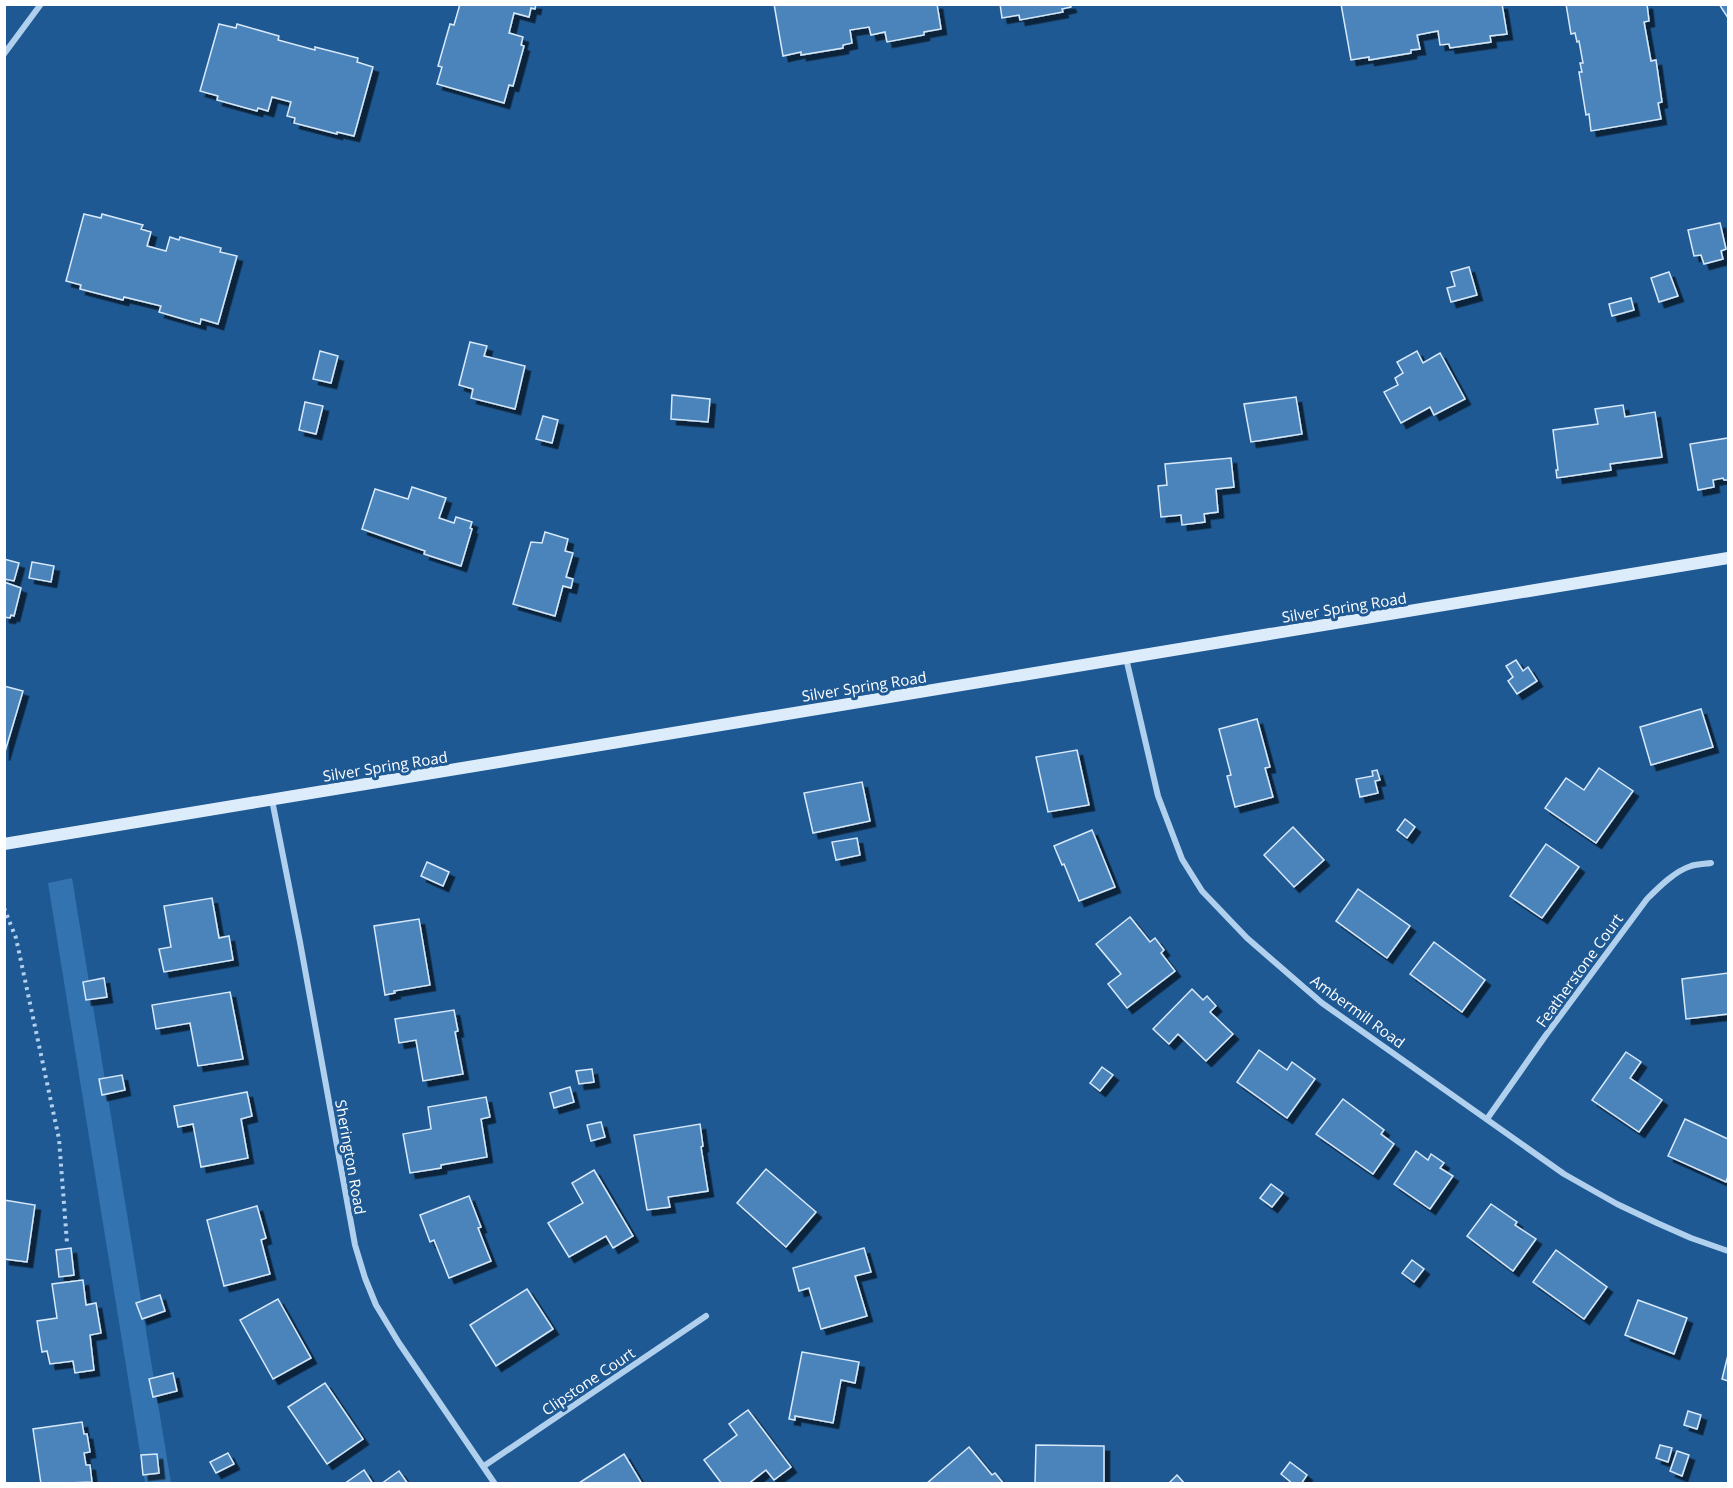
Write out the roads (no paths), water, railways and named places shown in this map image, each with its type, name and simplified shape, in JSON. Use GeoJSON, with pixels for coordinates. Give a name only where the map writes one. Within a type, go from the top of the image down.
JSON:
{"type":"FeatureCollection","features":[{"type":"Feature","properties":{"kind":"main road","name":"Silver Spring Road"},"geometry":{"type":"LineString","coordinates":[[4,844],[1728,558]]}},
{"type":"Feature","properties":{"kind":"street"},"geometry":{"type":"LineString","coordinates":[[4,54],[41,4]]}},
{"type":"Feature","properties":{"kind":"street","name":"Ambermill Road"},"geometry":{"type":"LineString","coordinates":[[1126,658],[1158,796],[1182,859],[1202,891],[1247,938],[1322,1003],[1564,1174],[1617,1204],[1691,1238],[1728,1251]]}},
{"type":"Feature","properties":{"kind":"street","name":"Sherington Road"},"geometry":{"type":"LineString","coordinates":[[272,800],[355,1245],[365,1278],[376,1305],[399,1342],[495,1484]]}},
{"type":"Feature","properties":{"kind":"street","name":"Featherstone Court"},"geometry":{"type":"LineString","coordinates":[[1487,1119],[1647,899],[1659,887],[1690,866],[1711,863]]}},
{"type":"Feature","properties":{"kind":"street","name":"Clipstone Court"},"geometry":{"type":"LineString","coordinates":[[483,1466],[706,1316]]}}]}
